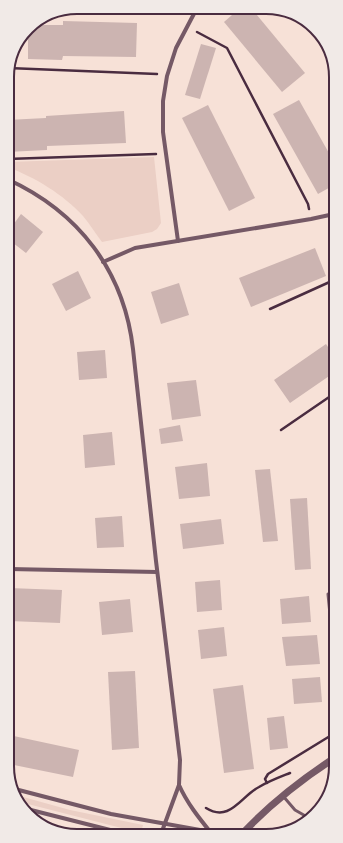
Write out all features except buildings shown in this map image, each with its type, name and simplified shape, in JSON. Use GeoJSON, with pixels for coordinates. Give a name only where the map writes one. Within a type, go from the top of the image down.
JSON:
{"type":"FeatureCollection","features":[{"type":"Feature","properties":{"kind":"street"},"geometry":{"type":"LineString","coordinates":[[178,240],[165,153],[162,116],[163,101],[167,76],[176,48],[194,14]]}},
{"type":"Feature","properties":{"kind":"street"},"geometry":{"type":"LineString","coordinates":[[14,182],[40,196],[69,219],[87,238],[103,262],[124,305],[131,332],[180,760],[179,785],[163,829]]}},
{"type":"Feature","properties":{"kind":"street"},"geometry":{"type":"LineString","coordinates":[[103,262],[135,248],[329,215]]}},
{"type":"Feature","properties":{"kind":"street"},"geometry":{"type":"LineString","coordinates":[[14,569],[158,572]]}},
{"type":"Feature","properties":{"kind":"street"},"geometry":{"type":"LineString","coordinates":[[247,829],[283,796],[329,763]]}},
{"type":"Feature","properties":{"kind":"street"},"geometry":{"type":"LineString","coordinates":[[179,785],[184,797],[208,829]]}},
{"type":"Feature","properties":{"kind":"street"},"geometry":{"type":"LineString","coordinates":[[19,790],[111,814],[194,829]]}},
{"type":"Feature","properties":{"kind":"street"},"geometry":{"type":"LineString","coordinates":[[31,810],[106,829]]}},
{"type":"Feature","properties":{"kind":"lane"},"geometry":{"type":"LineString","coordinates":[[328,594],[329,604]]}},
{"type":"Feature","properties":{"kind":"lane"},"geometry":{"type":"LineString","coordinates":[[283,796],[295,810],[305,815]]}},
{"type":"Feature","properties":{"kind":"path"},"geometry":{"type":"LineString","coordinates":[[187,26],[227,48],[308,204],[311,219]]}},
{"type":"Feature","properties":{"kind":"path"},"geometry":{"type":"LineString","coordinates":[[15,68],[143,72],[167,76]]}},
{"type":"Feature","properties":{"kind":"path"},"geometry":{"type":"LineString","coordinates":[[14,159],[165,153]]}},
{"type":"Feature","properties":{"kind":"path"},"geometry":{"type":"LineString","coordinates":[[270,309],[329,282]]}},
{"type":"Feature","properties":{"kind":"path"},"geometry":{"type":"LineString","coordinates":[[281,430],[329,397]]}},
{"type":"Feature","properties":{"kind":"path"},"geometry":{"type":"LineString","coordinates":[[203,806],[214,812],[220,813],[232,809],[251,792],[267,783],[265,779],[268,774],[329,737]]}},
{"type":"Feature","properties":{"kind":"shaded area"},"geometry":{"type":"Polygon","coordinates":[[[154,157],[161,223],[157,229],[152,232],[102,242],[88,222],[75,208],[48,187],[14,170],[14,162],[154,157]]]}},
{"type":"Feature","properties":{"kind":"shaded area"},"geometry":{"type":"Polygon","coordinates":[[[21,797],[70,810],[143,825],[142,829],[125,829],[27,804],[21,797]]]}}]}
